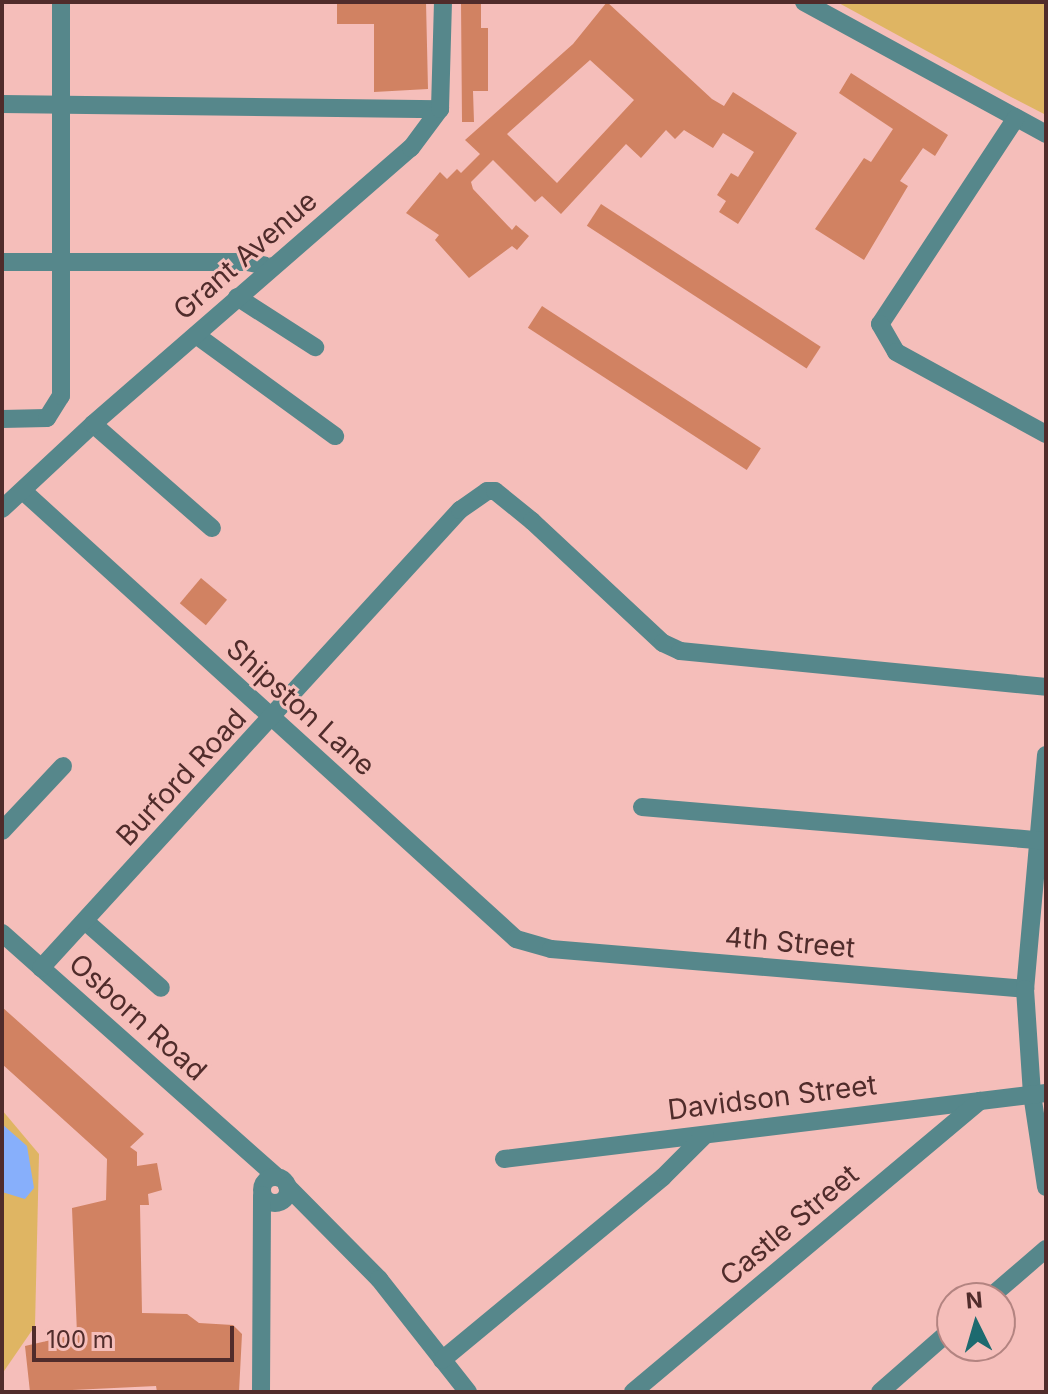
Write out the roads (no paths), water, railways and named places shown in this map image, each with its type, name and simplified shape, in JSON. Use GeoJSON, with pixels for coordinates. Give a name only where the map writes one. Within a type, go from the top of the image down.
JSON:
{"type":"FeatureCollection","features":[{"type":"Feature","properties":{"kind":"street"},"geometry":{"type":"LineString","coordinates":[[2,419],[55,413],[61,396],[61,2]]}},
{"type":"Feature","properties":{"kind":"street"},"geometry":{"type":"LineString","coordinates":[[2,104],[440,109],[443,2]]}},
{"type":"Feature","properties":{"kind":"street"},"geometry":{"type":"LineString","coordinates":[[804,2],[1046,134]]}},
{"type":"Feature","properties":{"kind":"street","name":"Grant Avenue"},"geometry":{"type":"LineString","coordinates":[[2,509],[93,424],[411,148],[440,109]]}},
{"type":"Feature","properties":{"kind":"street"},"geometry":{"type":"LineString","coordinates":[[1016,118],[880,324],[896,352],[1046,434]]}},
{"type":"Feature","properties":{"kind":"street"},"geometry":{"type":"LineString","coordinates":[[2,262],[247,262],[272,267]]}},
{"type":"Feature","properties":{"kind":"street"},"geometry":{"type":"LineString","coordinates":[[237,297],[315,347]]}},
{"type":"Feature","properties":{"kind":"street"},"geometry":{"type":"LineString","coordinates":[[196,335],[335,436]]}},
{"type":"Feature","properties":{"kind":"street"},"geometry":{"type":"LineString","coordinates":[[93,424],[212,528]]}},
{"type":"Feature","properties":{"kind":"street","name":"Shipston Lane"},"geometry":{"type":"LineString","coordinates":[[23,491],[271,721],[504,929],[532,945],[551,949]]}},
{"type":"Feature","properties":{"kind":"street","name":"Burford Road"},"geometry":{"type":"LineString","coordinates":[[41,968],[271,721],[471,499],[495,491],[595,575],[663,643],[699,655],[1046,687]]}},
{"type":"Feature","properties":{"kind":"street"},"geometry":{"type":"LineString","coordinates":[[1046,755],[1042,841],[1025,989],[1039,1094],[1046,1187]]}},
{"type":"Feature","properties":{"kind":"street"},"geometry":{"type":"LineString","coordinates":[[2,831],[63,766]]}},
{"type":"Feature","properties":{"kind":"street"},"geometry":{"type":"LineString","coordinates":[[642,807],[1042,841]]}},
{"type":"Feature","properties":{"kind":"street"},"geometry":{"type":"LineString","coordinates":[[85,921],[161,988]]}},
{"type":"Feature","properties":{"kind":"street","name":"Osborn Road"},"geometry":{"type":"LineString","coordinates":[[2,933],[237,1142],[275,1191],[312,1210],[379,1279],[468,1392]]}},
{"type":"Feature","properties":{"kind":"street","name":"4th Street"},"geometry":{"type":"LineString","coordinates":[[551,949],[1025,989]]}},
{"type":"Feature","properties":{"kind":"street","name":"Davidson Street"},"geometry":{"type":"LineString","coordinates":[[504,1159],[1039,1094]]}},
{"type":"Feature","properties":{"kind":"street","name":"Castle Street"},"geometry":{"type":"LineString","coordinates":[[633,1392],[980,1101]]}},
{"type":"Feature","properties":{"kind":"street"},"geometry":{"type":"LineString","coordinates":[[442,1360],[663,1177],[705,1135]]}},
{"type":"Feature","properties":{"kind":"street"},"geometry":{"type":"LineString","coordinates":[[261,1392],[261,1226],[275,1191]]}},
{"type":"Feature","properties":{"kind":"street"},"geometry":{"type":"LineString","coordinates":[[1008,1282],[1046,1249]]}},
{"type":"Feature","properties":{"kind":"street"},"geometry":{"type":"LineString","coordinates":[[880,1392],[936,1343]]}},
{"type":"Feature","properties":{"kind":"water"},"geometry":{"type":"Polygon","coordinates":[[[2,1124],[27,1146],[34,1188],[25,1199],[2,1192],[2,1124]]]}}]}
